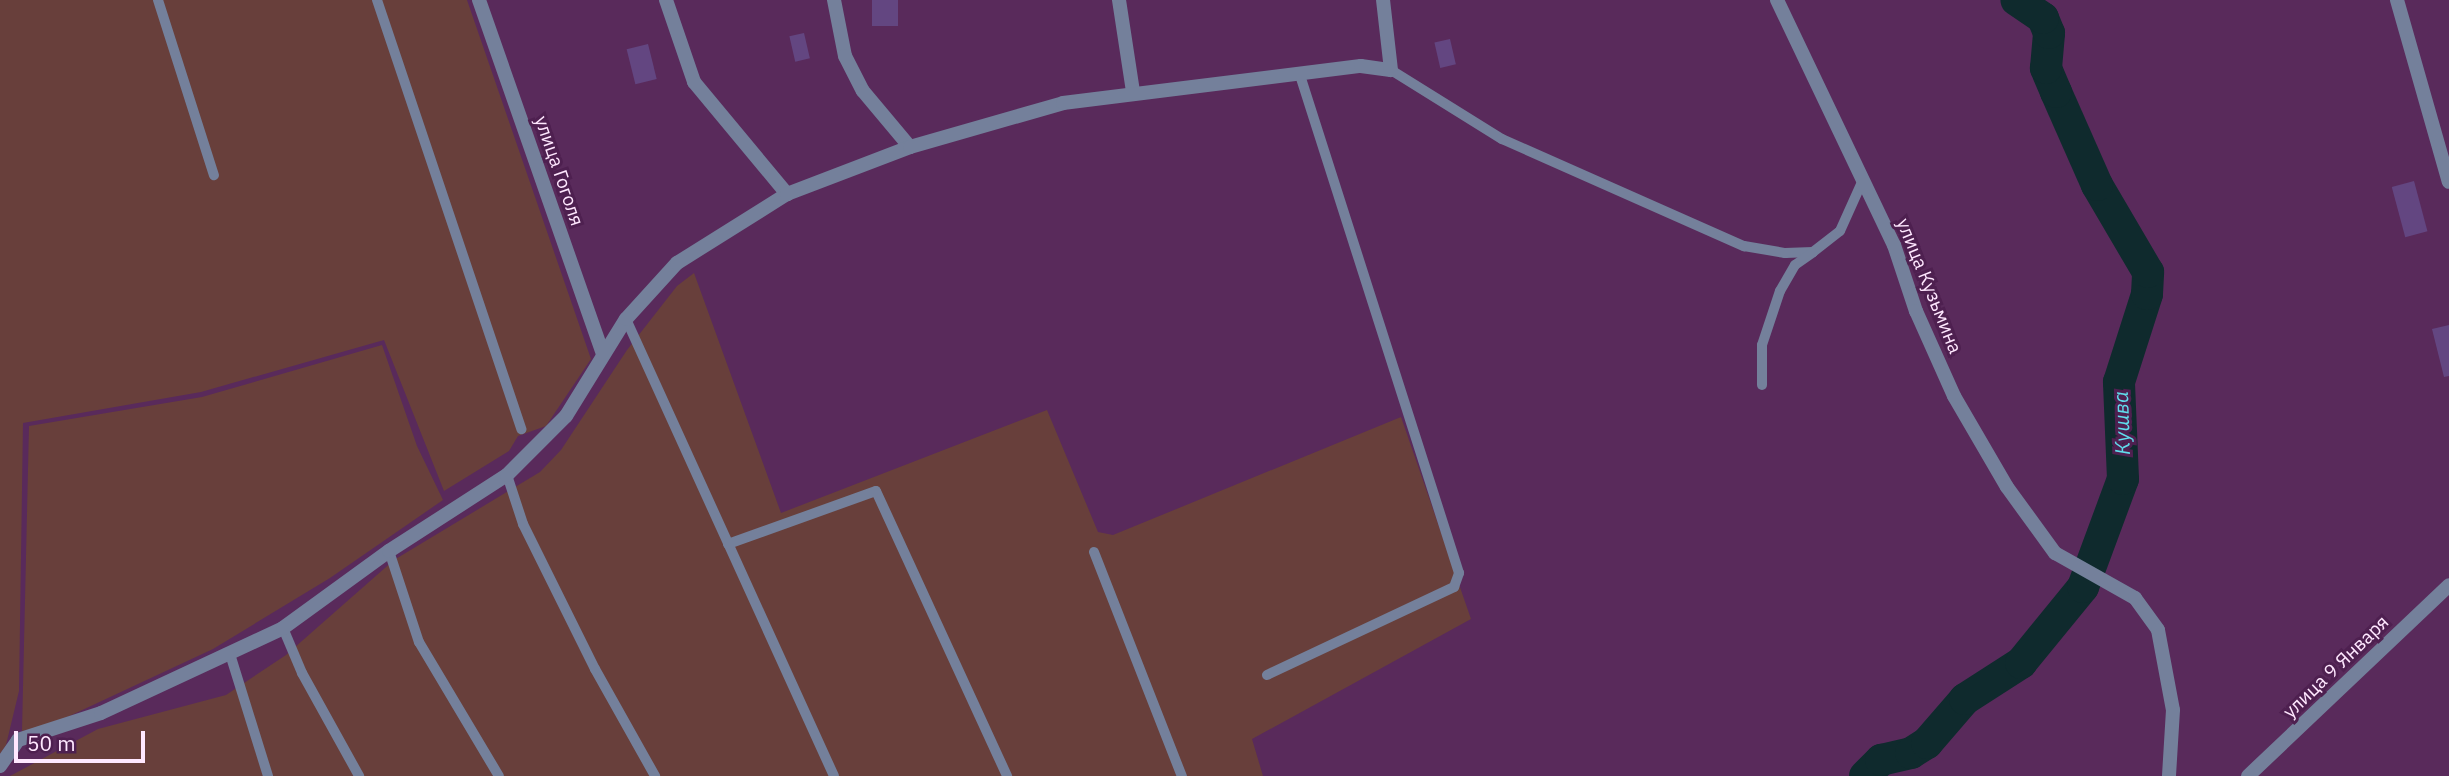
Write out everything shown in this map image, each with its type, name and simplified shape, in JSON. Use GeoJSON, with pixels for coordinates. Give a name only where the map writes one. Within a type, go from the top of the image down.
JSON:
{"type":"FeatureCollection","features":[{"type":"Feature","properties":{"kind":"street","name":"улица Гоголя"},"geometry":{"type":"LineString","coordinates":[[479,0],[603,354]]}},
{"type":"Feature","properties":{"kind":"street"},"geometry":{"type":"LineString","coordinates":[[666,0],[694,82],[787,194]]}},
{"type":"Feature","properties":{"kind":"street"},"geometry":{"type":"LineString","coordinates":[[834,0],[845,56],[863,92],[910,148]]}},
{"type":"Feature","properties":{"kind":"street"},"geometry":{"type":"LineString","coordinates":[[1119,0],[1133,91]]}},
{"type":"Feature","properties":{"kind":"street"},"geometry":{"type":"LineString","coordinates":[[0,766],[18,740],[82,721],[283,628],[389,551],[507,475],[566,416],[626,319],[677,263],[787,194],[910,148],[1063,103],[1133,91],[1299,72],[1361,66],[1391,70],[1383,0]]}},
{"type":"Feature","properties":{"kind":"street","name":"улица Кузьмина"},"geometry":{"type":"LineString","coordinates":[[1777,0],[1894,245],[1916,311],[1962,412],[2039,536],[2076,567],[2135,598],[2158,630],[2173,710],[2169,776]]}},
{"type":"Feature","properties":{"kind":"street"},"geometry":{"type":"LineString","coordinates":[[2397,0],[2449,182]]}},
{"type":"Feature","properties":{"kind":"street","name":"улица 9 Января"},"geometry":{"type":"LineString","coordinates":[[2248,776],[2449,585]]}},
{"type":"Feature","properties":{"kind":"lane"},"geometry":{"type":"LineString","coordinates":[[158,0],[214,175]]}},
{"type":"Feature","properties":{"kind":"lane"},"geometry":{"type":"LineString","coordinates":[[377,0],[520,429]]}},
{"type":"Feature","properties":{"kind":"lane"},"geometry":{"type":"LineString","coordinates":[[1391,70],[1502,139],[1606,187],[1744,246],[1784,253],[1813,252]]}},
{"type":"Feature","properties":{"kind":"lane"},"geometry":{"type":"LineString","coordinates":[[1268,675],[1454,587],[1459,573],[1299,72]]}},
{"type":"Feature","properties":{"kind":"lane"},"geometry":{"type":"LineString","coordinates":[[1762,385],[1762,345],[1780,291],[1795,265],[1840,231],[1862,182]]}},
{"type":"Feature","properties":{"kind":"lane"},"geometry":{"type":"LineString","coordinates":[[626,319],[834,776]]}},
{"type":"Feature","properties":{"kind":"lane"},"geometry":{"type":"LineString","coordinates":[[507,475],[523,524],[595,669],[654,776]]}},
{"type":"Feature","properties":{"kind":"lane"},"geometry":{"type":"LineString","coordinates":[[728,544],[876,491],[1007,776]]}},
{"type":"Feature","properties":{"kind":"lane"},"geometry":{"type":"LineString","coordinates":[[389,551],[419,642],[499,776]]}},
{"type":"Feature","properties":{"kind":"lane"},"geometry":{"type":"LineString","coordinates":[[1094,552],[1182,776]]}},
{"type":"Feature","properties":{"kind":"lane"},"geometry":{"type":"LineString","coordinates":[[283,628],[302,673],[359,776]]}},
{"type":"Feature","properties":{"kind":"lane"},"geometry":{"type":"LineString","coordinates":[[230,654],[268,776]]}},
{"type":"Feature","properties":{"kind":"shaded area"},"geometry":{"type":"Polygon","coordinates":[[[0,0],[467,0],[591,359],[546,426],[518,436],[509,451],[444,491],[384,340],[201,392],[23,423],[19,691],[6,745],[0,754],[0,0]]]}},
{"type":"Feature","properties":{"kind":"shaded area"},"geometry":{"type":"Polygon","coordinates":[[[694,273],[781,513],[1047,410],[1098,532],[1113,535],[1401,417],[1471,619],[1252,739],[1263,776],[10,776],[98,729],[226,695],[286,655],[394,560],[540,472],[561,450],[627,350],[677,286],[694,273]]]}},
{"type":"Feature","properties":{"kind":"shaded area"},"geometry":{"type":"Polygon","coordinates":[[[382,345],[417,446],[443,500],[330,578],[213,649],[48,726],[22,731],[29,426],[202,397],[382,345]]]}},
{"type":"Feature","properties":{"kind":"building"},"geometry":{"type":"Polygon","coordinates":[[[872,0],[898,0],[898,26],[872,26],[872,0]]]}},
{"type":"Feature","properties":{"kind":"building"},"geometry":{"type":"Polygon","coordinates":[[[804,33],[810,58],[795,62],[789,36],[804,33]]]}},
{"type":"Feature","properties":{"kind":"building"},"geometry":{"type":"Polygon","coordinates":[[[1450,39],[1456,64],[1440,68],[1434,43],[1450,39]]]}},
{"type":"Feature","properties":{"kind":"building"},"geometry":{"type":"Polygon","coordinates":[[[648,44],[657,79],[635,84],[627,49],[648,44]]]}},
{"type":"Feature","properties":{"kind":"building"},"geometry":{"type":"Polygon","coordinates":[[[2414,181],[2427,231],[2405,237],[2392,187],[2414,181]]]}},
{"type":"Feature","properties":{"kind":"building"},"geometry":{"type":"Polygon","coordinates":[[[2449,325],[2449,376],[2444,377],[2432,329],[2449,325]]]}},
{"type":"Feature","properties":{"kind":"waterway","name":"Кушва"},"geometry":{"type":"LineString","coordinates":[[1865,776],[1881,760],[1911,753],[1927,743],[1965,699],[2021,663],[2083,587],[2123,479],[2119,382],[2147,294],[2148,272],[2097,185],[2046,68],[2049,33],[2043,18],[2016,0]]}}]}
